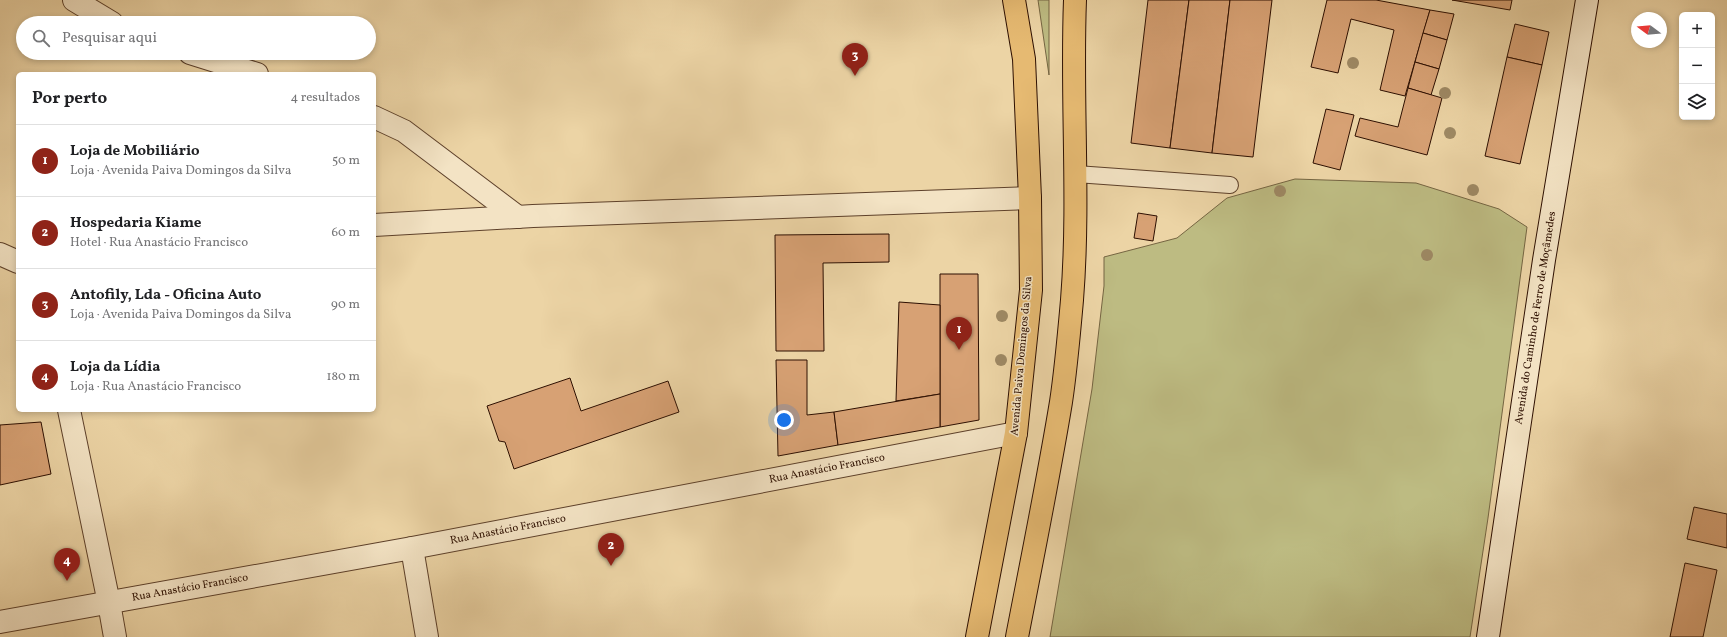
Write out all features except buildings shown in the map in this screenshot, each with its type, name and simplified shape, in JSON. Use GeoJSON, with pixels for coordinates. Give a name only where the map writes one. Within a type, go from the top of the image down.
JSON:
{"type":"FeatureCollection","features":[{"type":"Feature","properties":{"kind":"main road","name":"Avenida Paiva Domingos da Silva"},"geometry":{"type":"LineString","coordinates":[[977,637],[1016,433],[1031,290],[1030,198],[1024,59],[1014,0]]}},
{"type":"Feature","properties":{"kind":"main road"},"geometry":{"type":"LineString","coordinates":[[1017,637],[1039,526],[1061,401],[1072,299],[1076,229],[1075,0]]}},
{"type":"Feature","properties":{"kind":"street"},"geometry":{"type":"LineString","coordinates":[[74,0],[100,16]]}},
{"type":"Feature","properties":{"kind":"street","name":"Avenida do Caminho de Ferro de Moçâmedes"},"geometry":{"type":"LineString","coordinates":[[1488,637],[1544,260],[1588,0]]}},
{"type":"Feature","properties":{"kind":"street"},"geometry":{"type":"LineString","coordinates":[[212,60],[251,72]]}},
{"type":"Feature","properties":{"kind":"street"},"geometry":{"type":"LineString","coordinates":[[376,118],[404,131],[518,217]]}},
{"type":"Feature","properties":{"kind":"street"},"geometry":{"type":"LineString","coordinates":[[376,225],[518,217],[1030,198]]}},
{"type":"Feature","properties":{"kind":"street"},"geometry":{"type":"LineString","coordinates":[[0,254],[16,261]]}},
{"type":"Feature","properties":{"kind":"street"},"geometry":{"type":"LineString","coordinates":[[69,412],[115,637]]}},
{"type":"Feature","properties":{"kind":"street","name":"Rua Anastácio Francisco"},"geometry":{"type":"LineString","coordinates":[[0,622],[412,548],[1016,433]]}},
{"type":"Feature","properties":{"kind":"street"},"geometry":{"type":"LineString","coordinates":[[412,548],[427,637]]}},
{"type":"Feature","properties":{"kind":"lane"},"geometry":{"type":"LineString","coordinates":[[1076,174],[1230,185]]}},
{"type":"Feature","properties":{"kind":"shaded area"},"geometry":{"type":"Polygon","coordinates":[[[1038,0],[1049,0],[1049,75],[1038,0]]]}},
{"type":"Feature","properties":{"kind":"shaded area"},"geometry":{"type":"Polygon","coordinates":[[[1295,179],[1416,183],[1499,209],[1527,227],[1488,518],[1470,637],[1050,637],[1092,389],[1104,286],[1104,257],[1177,238],[1227,198],[1295,179]]]}},
{"type":"Feature","properties":{"kind":"place","name":"Antofily, Lda - Oficina Auto"},"geometry":{"type":"Point","coordinates":[855,76]}},
{"type":"Feature","properties":{"kind":"place","name":"Loja de Mobiliário"},"geometry":{"type":"Point","coordinates":[959,350]}},
{"type":"Feature","properties":{"kind":"place","name":"Hospedaria Kiame"},"geometry":{"type":"Point","coordinates":[611,566]}},
{"type":"Feature","properties":{"kind":"place","name":"Loja da Lídia"},"geometry":{"type":"Point","coordinates":[67,581]}}]}
